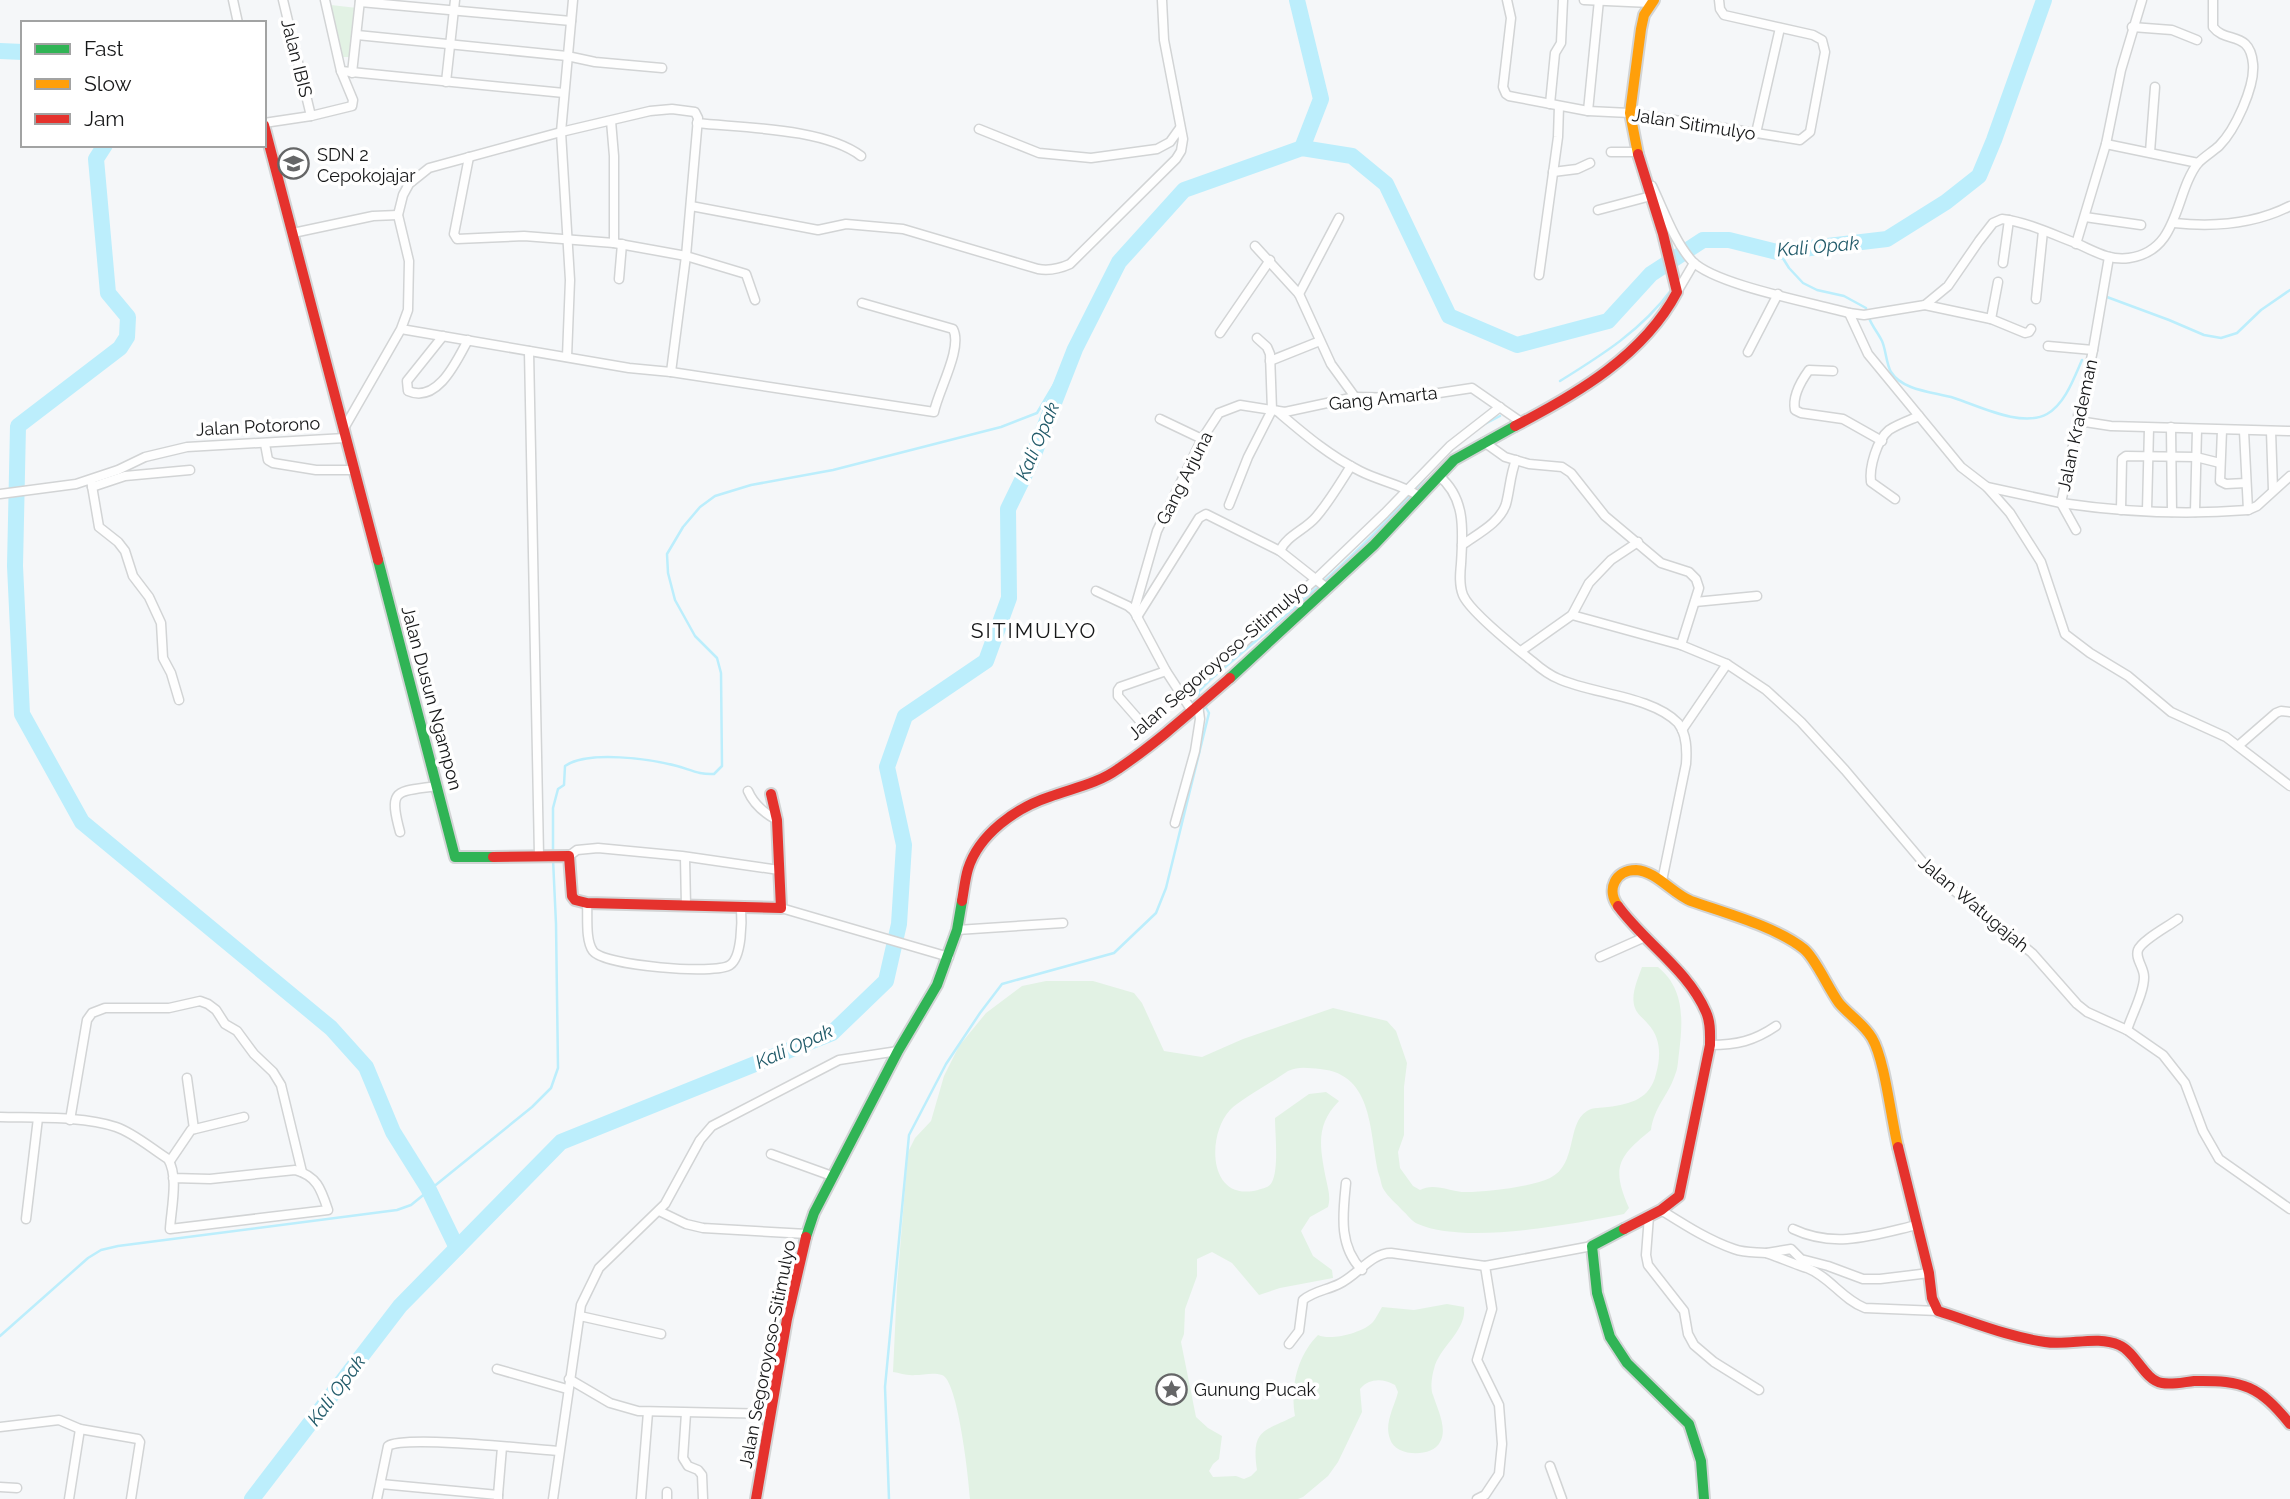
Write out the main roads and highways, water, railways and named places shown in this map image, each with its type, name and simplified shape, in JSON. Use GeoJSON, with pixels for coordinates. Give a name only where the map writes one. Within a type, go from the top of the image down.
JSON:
{"type":"FeatureCollection","features":[{"type":"Feature","properties":{"kind":"waterway"},"geometry":{"type":"LineString","coordinates":[[1297,0],[1321,99],[1302,148]]}},
{"type":"Feature","properties":{"kind":"waterway","name":"Kali Opak"},"geometry":{"type":"LineString","coordinates":[[252,1499],[400,1306],[561,1142],[832,1033],[886,981],[899,924],[904,845],[887,767],[905,716],[986,661],[1009,598],[1008,509],[1030,464],[1075,349],[1119,262],[1184,190],[1302,148],[1352,156],[1386,184],[1449,316],[1517,345],[1608,321],[1651,274],[1703,240],[1729,240],[1777,252],[1887,239],[1946,202],[1979,176],[2044,0]]}},
{"type":"Feature","properties":{"kind":"waterway"},"geometry":{"type":"LineString","coordinates":[[0,51],[21,52]]}},
{"type":"Feature","properties":{"kind":"waterway"},"geometry":{"type":"LineString","coordinates":[[104,147],[96,159],[108,293],[128,317],[127,337],[120,348],[18,426],[15,566],[22,714],[82,822],[331,1028],[366,1067],[393,1132],[428,1188],[457,1248]]}},
{"type":"Feature","properties":{"kind":"waterway"},"geometry":{"type":"LineString","coordinates":[[1779,252],[1803,283],[1817,290],[1844,296],[1866,308],[1866,311]]}},
{"type":"Feature","properties":{"kind":"waterway"},"geometry":{"type":"LineString","coordinates":[[1560,381],[1634,329],[1672,289]]}},
{"type":"Feature","properties":{"kind":"waterway"},"geometry":{"type":"LineString","coordinates":[[2107,297],[2204,335],[2221,338],[2237,333],[2261,310],[2290,290]]}},
{"type":"Feature","properties":{"kind":"waterway"},"geometry":{"type":"LineString","coordinates":[[1869,318],[1882,341],[1891,372],[1903,383],[2013,417],[2037,418],[2053,410],[2068,390],[2082,360]]}},
{"type":"Feature","properties":{"kind":"waterway"},"geometry":{"type":"LineString","coordinates":[[553,852],[553,808],[558,789],[564,785],[565,766],[575,761],[604,757],[652,761],[709,774],[714,774],[722,766],[721,673],[717,658],[695,636],[675,600],[668,573],[667,554],[683,527],[700,507],[715,496],[751,485],[833,470],[1001,427],[1037,413],[1075,349]]}},
{"type":"Feature","properties":{"kind":"waterway"},"geometry":{"type":"LineString","coordinates":[[1481,426],[1500,416]]}},
{"type":"Feature","properties":{"kind":"waterway"},"geometry":{"type":"LineString","coordinates":[[1200,698],[1198,692],[1209,681],[1349,558],[1425,478]]}},
{"type":"Feature","properties":{"kind":"waterway"},"geometry":{"type":"LineString","coordinates":[[889,1499],[885,1387],[909,1135],[946,1064],[1002,984],[1114,953],[1156,913],[1166,888],[1209,713],[1204,704]]}},
{"type":"Feature","properties":{"kind":"waterway"},"geometry":{"type":"LineString","coordinates":[[0,1336],[88,1258],[101,1250],[397,1210],[411,1205],[532,1107],[551,1088],[558,1068],[553,859]]}},
{"type":"Feature","properties":{"kind":"place","name":"SDN 2 Cepokojajar"},"geometry":{"type":"Point","coordinates":[294,164]}},
{"type":"Feature","properties":{"kind":"place","name":"Gunung Pucak"},"geometry":{"type":"Point","coordinates":[1171,1389]}},
{"type":"Feature","properties":{"kind":"district","name":"SITIMULYO"},"geometry":{"type":"Point","coordinates":[1034,630]}}]}
